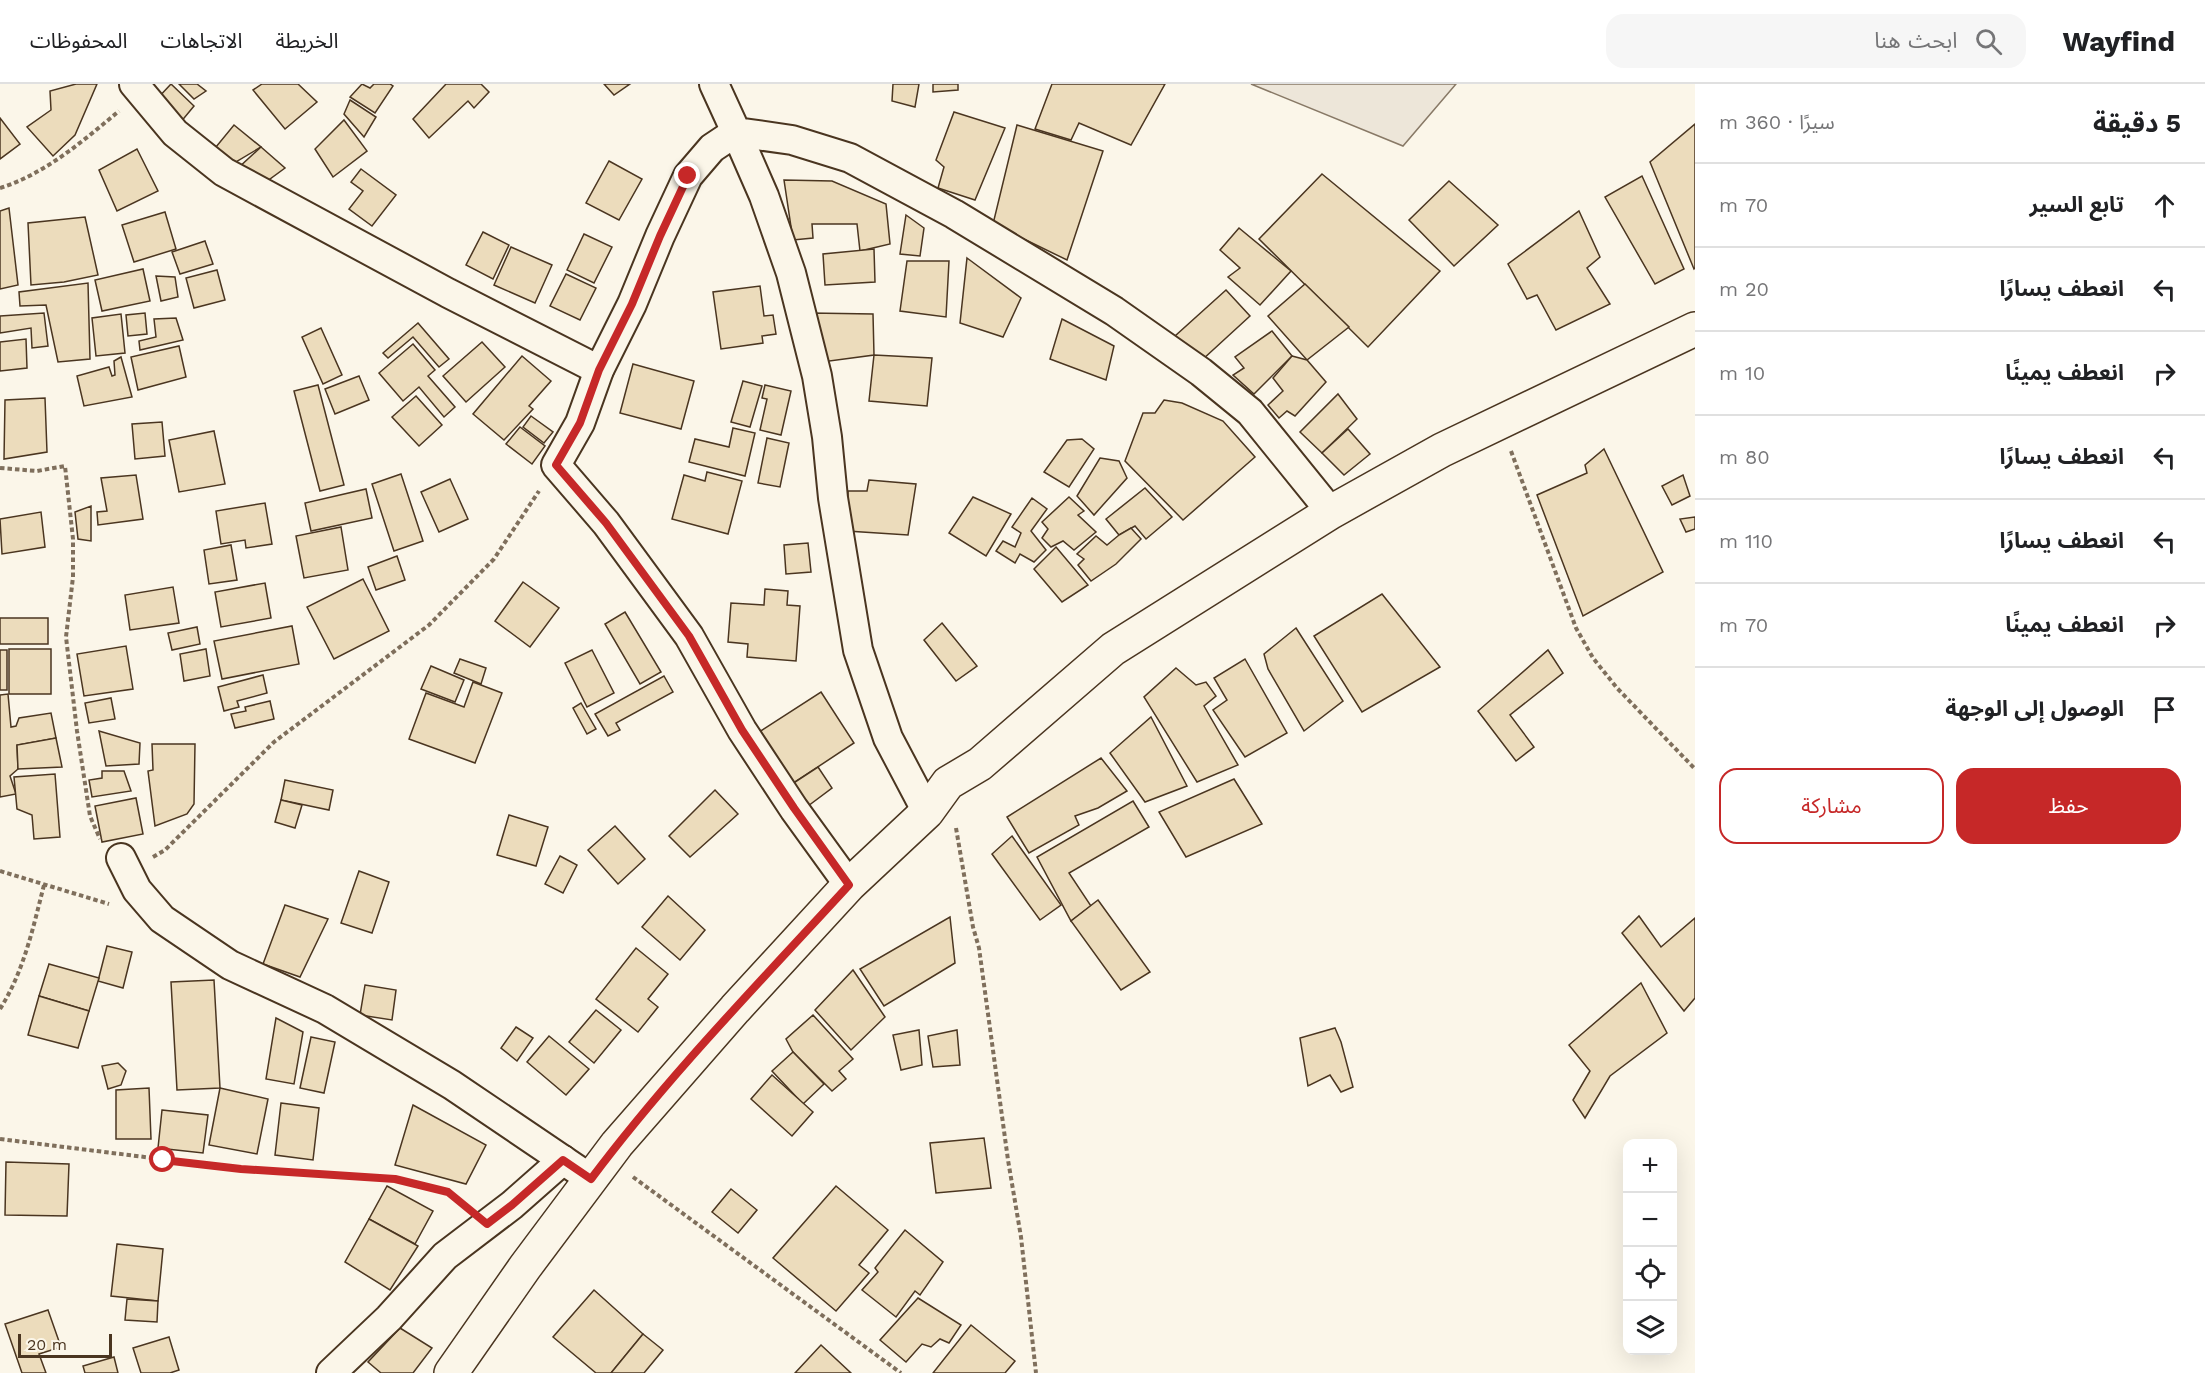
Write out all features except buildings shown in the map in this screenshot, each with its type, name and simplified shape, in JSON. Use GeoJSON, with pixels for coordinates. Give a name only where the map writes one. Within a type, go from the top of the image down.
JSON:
{"type":"FeatureCollection","features":[{"type":"Feature","properties":{"kind":"street"},"geometry":{"type":"LineString","coordinates":[[714,84],[764,196],[791,273],[817,376],[827,438],[833,498],[858,650],[888,738],[927,812]]}},
{"type":"Feature","properties":{"kind":"street"},"geometry":{"type":"LineString","coordinates":[[137,89],[175,133],[224,172],[448,293],[599,370]]}},
{"type":"Feature","properties":{"kind":"street"},"geometry":{"type":"LineString","coordinates":[[849,885],[742,730],[689,636],[606,523],[556,465],[580,423],[599,370],[632,304],[688,176],[712,148],[736,132],[792,140],[850,158],[954,214],[1114,311],[1201,372],[1250,412],[1331,512]]}},
{"type":"Feature","properties":{"kind":"street"},"geometry":{"type":"LineString","coordinates":[[451,1373],[599,1168],[735,1009],[849,885],[927,812],[948,783],[980,764],[1113,649],[1331,512],[1442,450],[1695,329]]}},
{"type":"Feature","properties":{"kind":"street"},"geometry":{"type":"LineString","coordinates":[[121,858],[137,890],[162,920],[230,965],[325,1009],[442,1079],[563,1160],[599,1168]]}},
{"type":"Feature","properties":{"kind":"street"},"geometry":{"type":"LineString","coordinates":[[331,1373],[388,1318],[445,1256],[512,1205],[563,1160]]}},
{"type":"Feature","properties":{"kind":"path"},"geometry":{"type":"LineString","coordinates":[[0,188],[20,182],[73,149],[137,89]]}},
{"type":"Feature","properties":{"kind":"path"},"geometry":{"type":"LineString","coordinates":[[1500,422],[1576,628],[1593,658],[1617,688],[1695,769]]}},
{"type":"Feature","properties":{"kind":"path"},"geometry":{"type":"LineString","coordinates":[[0,468],[38,471],[65,466],[74,539],[73,577],[66,637],[90,816],[107,849],[121,858],[141,860],[153,857],[165,850],[274,742],[429,625],[494,559],[556,465]]}},
{"type":"Feature","properties":{"kind":"path"},"geometry":{"type":"LineString","coordinates":[[948,783],[973,927],[979,948],[1021,1238],[1036,1373]]}},
{"type":"Feature","properties":{"kind":"path"},"geometry":{"type":"LineString","coordinates":[[0,871],[162,920]]}},
{"type":"Feature","properties":{"kind":"path"},"geometry":{"type":"LineString","coordinates":[[0,1009],[9,995],[27,952],[44,885]]}},
{"type":"Feature","properties":{"kind":"path"},"geometry":{"type":"LineString","coordinates":[[0,1140],[241,1169],[395,1179],[448,1192],[487,1224]]}},
{"type":"Feature","properties":{"kind":"path"},"geometry":{"type":"LineString","coordinates":[[599,1168],[901,1373]]}},
{"type":"Feature","properties":{"kind":"shaded area"},"geometry":{"type":"Polygon","coordinates":[[[1251,84],[1456,84],[1403,146],[1251,84]]]}},
{"type":"Feature","properties":{"kind":"route"},"geometry":{"type":"LineString","coordinates":[[163,1160],[241,1169],[395,1179],[448,1192],[487,1224],[563,1160],[591,1179],[617,1144],[735,1009],[849,885],[742,730],[689,636],[606,523],[556,465],[580,423],[599,370],[632,304],[688,176]]}}]}
